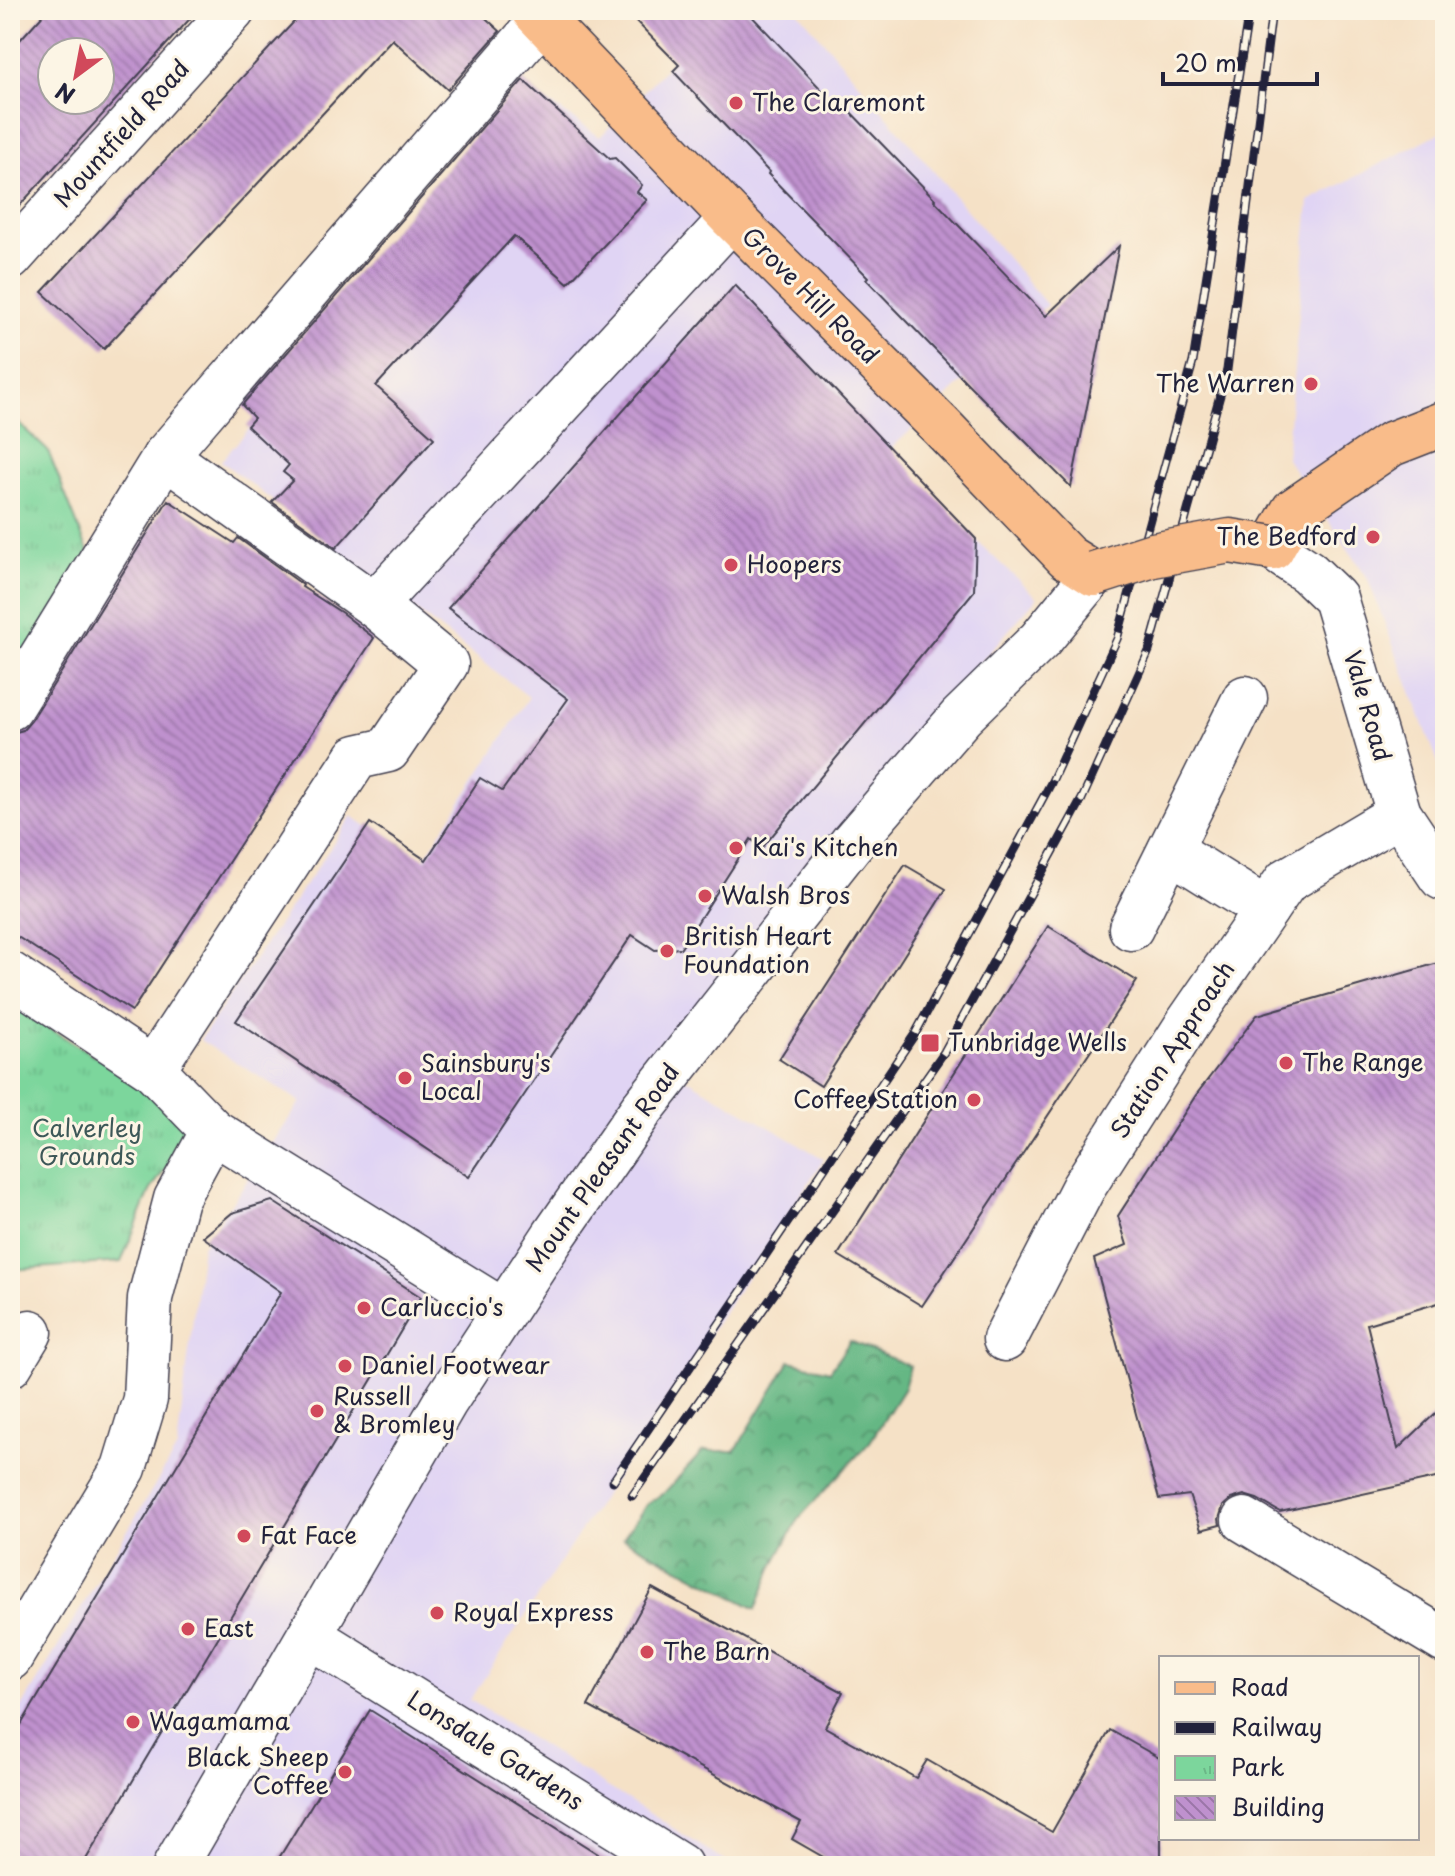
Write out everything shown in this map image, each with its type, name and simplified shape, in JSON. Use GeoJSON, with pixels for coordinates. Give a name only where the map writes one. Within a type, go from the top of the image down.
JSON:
{"type":"FeatureCollection","features":[{"type":"Feature","properties":{"kind":"main road","name":"Grove Hill Road"},"geometry":{"type":"LineString","coordinates":[[538,15],[732,218],[1067,557],[1094,574]]}},
{"type":"Feature","properties":{"kind":"main road"},"geometry":{"type":"LineString","coordinates":[[1094,574],[1153,555],[1230,541],[1272,548],[1293,511],[1391,444],[1445,423]]}},
{"type":"Feature","properties":{"kind":"street","name":"Mountfield Road"},"geometry":{"type":"LineString","coordinates":[[10,258],[233,10]]}},
{"type":"Feature","properties":{"kind":"street"},"geometry":{"type":"LineString","coordinates":[[10,708],[55,654],[165,456],[538,15]]}},
{"type":"Feature","properties":{"kind":"street"},"geometry":{"type":"LineString","coordinates":[[374,605],[732,218]]}},
{"type":"Feature","properties":{"kind":"street"},"geometry":{"type":"LineString","coordinates":[[153,1069],[357,757],[388,750],[446,664],[374,605],[165,456]]}},
{"type":"Feature","properties":{"kind":"street","name":"Vale Road"},"geometry":{"type":"LineString","coordinates":[[1272,548],[1308,572],[1335,598],[1399,814],[1445,879]]}},
{"type":"Feature","properties":{"kind":"street","name":"Mount Pleasant Road"},"geometry":{"type":"LineString","coordinates":[[175,1866],[445,1402],[503,1311],[642,1109],[851,844],[961,717],[1040,640],[1094,574]]}},
{"type":"Feature","properties":{"kind":"street"},"geometry":{"type":"LineString","coordinates":[[1131,928],[1245,698]]}},
{"type":"Feature","properties":{"kind":"street","name":"Station Approach"},"geometry":{"type":"LineString","coordinates":[[1005,1339],[1083,1188],[1188,1023],[1286,881],[1399,814]]}},
{"type":"Feature","properties":{"kind":"street"},"geometry":{"type":"LineString","coordinates":[[1170,850],[1266,910]]}},
{"type":"Feature","properties":{"kind":"street"},"geometry":{"type":"LineString","coordinates":[[10,974],[79,997],[213,1131],[503,1311]]}},
{"type":"Feature","properties":{"kind":"street"},"geometry":{"type":"LineString","coordinates":[[10,1658],[124,1468],[145,1399],[150,1298],[168,1227],[176,1199],[213,1131]]}},
{"type":"Feature","properties":{"kind":"street"},"geometry":{"type":"LineString","coordinates":[[1244,1520],[1445,1641]]}},
{"type":"Feature","properties":{"kind":"street","name":"Lonsdale Gardens"},"geometry":{"type":"LineString","coordinates":[[310,1636],[680,1866]]}},
{"type":"Feature","properties":{"kind":"shaded area"},"geometry":{"type":"Polygon","coordinates":[[[722,10],[797,10],[1047,305],[885,454],[1037,598],[798,884],[658,1062],[824,1159],[470,1700],[733,1866],[10,1866],[10,1727],[177,1448],[202,1246],[301,1102],[200,1040],[352,816],[422,862],[529,697],[221,461],[541,97],[600,137],[722,10]]]}},
{"type":"Feature","properties":{"kind":"shaded area"},"geometry":{"type":"Polygon","coordinates":[[[1445,130],[1445,780],[1367,577],[1286,458],[1309,201],[1445,130]]]}},
{"type":"Feature","properties":{"kind":"green space"},"geometry":{"type":"Polygon","coordinates":[[[10,415],[48,451],[97,574],[10,702],[10,415]]]}},
{"type":"Feature","properties":{"kind":"green space","name":"Calverley Grounds"},"geometry":{"type":"Polygon","coordinates":[[[10,1005],[133,1079],[191,1131],[150,1191],[121,1262],[10,1270],[10,1005]]]}},
{"type":"Feature","properties":{"kind":"green space"},"geometry":{"type":"Polygon","coordinates":[[[850,1341],[910,1366],[904,1388],[870,1442],[799,1518],[773,1566],[756,1609],[623,1538],[647,1504],[665,1492],[703,1451],[735,1451],[790,1361],[830,1371],[850,1341]]]}},
{"type":"Feature","properties":{"kind":"building"},"geometry":{"type":"Polygon","coordinates":[[[47,10],[198,10],[116,100],[116,36],[36,36],[36,116],[101,116],[10,216],[10,51],[47,10]]]}},
{"type":"Feature","properties":{"kind":"building"},"geometry":{"type":"Polygon","coordinates":[[[305,10],[477,10],[500,31],[448,90],[392,39],[104,349],[42,292],[305,10]]]}},
{"type":"Feature","properties":{"kind":"building"},"geometry":{"type":"Polygon","coordinates":[[[625,10],[746,10],[837,106],[841,102],[1046,316],[1119,246],[1071,487],[866,279],[868,277],[673,71],[679,65],[625,10]]]}},
{"type":"Feature","properties":{"kind":"building"},"geometry":{"type":"Polygon","coordinates":[[[523,80],[610,159],[615,158],[642,185],[637,192],[647,200],[568,283],[514,236],[376,386],[434,438],[336,548],[272,502],[293,480],[283,472],[289,465],[247,426],[254,418],[242,405],[523,80]]]}},
{"type":"Feature","properties":{"kind":"building"},"geometry":{"type":"Polygon","coordinates":[[[735,285],[976,539],[974,591],[762,848],[751,839],[681,948],[655,950],[632,935],[469,1177],[236,1021],[370,823],[426,860],[480,778],[502,791],[568,699],[448,608],[735,285]]]}},
{"type":"Feature","properties":{"kind":"building"},"geometry":{"type":"Polygon","coordinates":[[[168,500],[234,543],[238,538],[374,638],[132,1011],[10,932],[10,740],[31,721],[168,500]]]}},
{"type":"Feature","properties":{"kind":"building"},"geometry":{"type":"Polygon","coordinates":[[[905,865],[946,889],[821,1086],[779,1059],[905,865]]]}},
{"type":"Feature","properties":{"kind":"building"},"geometry":{"type":"Polygon","coordinates":[[[1048,926],[1137,981],[922,1306],[838,1255],[1048,926]]]}},
{"type":"Feature","properties":{"kind":"building"},"geometry":{"type":"Polygon","coordinates":[[[1445,961],[1445,1301],[1367,1324],[1398,1449],[1445,1404],[1445,1476],[1280,1512],[1244,1495],[1231,1499],[1223,1506],[1220,1525],[1201,1530],[1189,1495],[1159,1499],[1094,1259],[1127,1245],[1118,1216],[1196,1095],[1257,1015],[1445,961]]]}},
{"type":"Feature","properties":{"kind":"building"},"geometry":{"type":"Polygon","coordinates":[[[272,1201],[421,1297],[82,1866],[10,1866],[10,1743],[281,1292],[203,1237],[232,1213],[272,1201]]]}},
{"type":"Feature","properties":{"kind":"building"},"geometry":{"type":"Polygon","coordinates":[[[652,1588],[843,1692],[825,1727],[916,1778],[927,1760],[1052,1832],[1110,1730],[1159,1758],[1161,1866],[839,1866],[792,1839],[801,1822],[588,1706],[652,1588]]]}},
{"type":"Feature","properties":{"kind":"building"},"geometry":{"type":"Polygon","coordinates":[[[370,1710],[617,1866],[274,1866],[370,1710]]]}},
{"type":"Feature","properties":{"kind":"railway"},"geometry":{"type":"LineString","coordinates":[[613,1481],[915,1034],[1051,783],[1117,639],[1193,362],[1249,10]]}},
{"type":"Feature","properties":{"kind":"railway"},"geometry":{"type":"LineString","coordinates":[[632,1496],[944,1052],[1082,799],[1149,651],[1227,370],[1272,10]]}},
{"type":"Feature","properties":{"kind":"place","name":"The Claremont"},"geometry":{"type":"Point","coordinates":[736,103]}},
{"type":"Feature","properties":{"kind":"place","name":"The Warren"},"geometry":{"type":"Point","coordinates":[1311,384]}},
{"type":"Feature","properties":{"kind":"place","name":"The Bedford"},"geometry":{"type":"Point","coordinates":[1373,537]}},
{"type":"Feature","properties":{"kind":"place","name":"Hoopers"},"geometry":{"type":"Point","coordinates":[731,565]}},
{"type":"Feature","properties":{"kind":"place","name":"Kai's Kitchen"},"geometry":{"type":"Point","coordinates":[736,848]}},
{"type":"Feature","properties":{"kind":"place","name":"Walsh Bros"},"geometry":{"type":"Point","coordinates":[705,896]}},
{"type":"Feature","properties":{"kind":"place","name":"British Heart Foundation"},"geometry":{"type":"Point","coordinates":[667,951]}},
{"type":"Feature","properties":{"kind":"place","name":"Tunbridge Wells"},"geometry":{"type":"Point","coordinates":[930,1043]}},
{"type":"Feature","properties":{"kind":"place","name":"The Range"},"geometry":{"type":"Point","coordinates":[1286,1063]}},
{"type":"Feature","properties":{"kind":"place","name":"Sainsbury's Local"},"geometry":{"type":"Point","coordinates":[405,1078]}},
{"type":"Feature","properties":{"kind":"place","name":"Coffee Station"},"geometry":{"type":"Point","coordinates":[974,1100]}},
{"type":"Feature","properties":{"kind":"place","name":"Carluccio's"},"geometry":{"type":"Point","coordinates":[364,1308]}},
{"type":"Feature","properties":{"kind":"place","name":"Daniel Footwear"},"geometry":{"type":"Point","coordinates":[345,1366]}},
{"type":"Feature","properties":{"kind":"place","name":"Russell & Bromley"},"geometry":{"type":"Point","coordinates":[317,1411]}},
{"type":"Feature","properties":{"kind":"place","name":"Fat Face"},"geometry":{"type":"Point","coordinates":[244,1536]}},
{"type":"Feature","properties":{"kind":"place","name":"Royal Express"},"geometry":{"type":"Point","coordinates":[437,1613]}},
{"type":"Feature","properties":{"kind":"place","name":"East"},"geometry":{"type":"Point","coordinates":[188,1629]}},
{"type":"Feature","properties":{"kind":"place","name":"The Barn"},"geometry":{"type":"Point","coordinates":[647,1652]}},
{"type":"Feature","properties":{"kind":"place","name":"Wagamama"},"geometry":{"type":"Point","coordinates":[133,1722]}},
{"type":"Feature","properties":{"kind":"place","name":"Black Sheep Coffee"},"geometry":{"type":"Point","coordinates":[345,1772]}}]}
